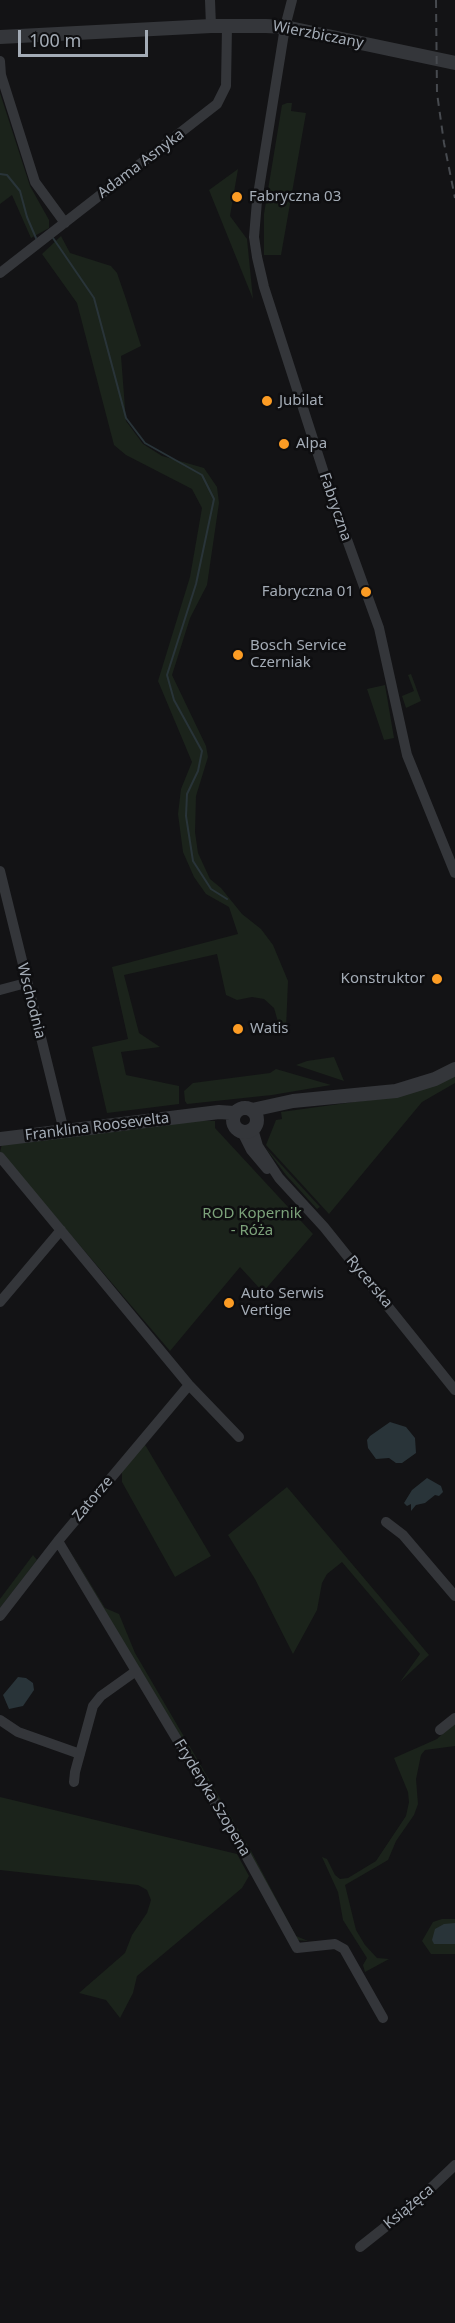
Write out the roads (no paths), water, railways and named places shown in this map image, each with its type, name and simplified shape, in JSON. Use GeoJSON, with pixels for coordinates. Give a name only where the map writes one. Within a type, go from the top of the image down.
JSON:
{"type":"FeatureCollection","features":[{"type":"Feature","properties":{"kind":"street"},"geometry":{"type":"LineString","coordinates":[[210,0],[211,26]]}},
{"type":"Feature","properties":{"kind":"street","name":"Fabryczna"},"geometry":{"type":"LineString","coordinates":[[292,0],[285,27],[257,201],[254,237],[257,257],[264,288],[329,490],[379,628],[407,755],[455,873]]}},
{"type":"Feature","properties":{"kind":"street","name":"Wierzbiczany"},"geometry":{"type":"LineString","coordinates":[[0,37],[211,26],[285,27],[455,63]]}},
{"type":"Feature","properties":{"kind":"street","name":"Adama Asnyka"},"geometry":{"type":"LineString","coordinates":[[0,273],[217,104],[226,86],[227,26]]}},
{"type":"Feature","properties":{"kind":"street"},"geometry":{"type":"LineString","coordinates":[[0,61],[1,75],[35,182],[65,223]]}},
{"type":"Feature","properties":{"kind":"street","name":"Wschodnia"},"geometry":{"type":"LineString","coordinates":[[0,871],[64,1131]]}},
{"type":"Feature","properties":{"kind":"street"},"geometry":{"type":"LineString","coordinates":[[0,990],[27,983]]}},
{"type":"Feature","properties":{"kind":"street","name":"Franklina Roosevelta"},"geometry":{"type":"LineString","coordinates":[[0,1139],[194,1115],[246,1122],[306,1102],[396,1091],[428,1081],[455,1069]]}},
{"type":"Feature","properties":{"kind":"street","name":"Rycerska"},"geometry":{"type":"LineString","coordinates":[[246,1122],[256,1157],[279,1178],[324,1227],[455,1390]]}},
{"type":"Feature","properties":{"kind":"street"},"geometry":{"type":"LineString","coordinates":[[0,1157],[189,1384],[239,1437]]}},
{"type":"Feature","properties":{"kind":"street"},"geometry":{"type":"LineString","coordinates":[[0,1302],[61,1230]]}},
{"type":"Feature","properties":{"kind":"street","name":"Zatorze"},"geometry":{"type":"LineString","coordinates":[[0,1616],[58,1541],[189,1384]]}},
{"type":"Feature","properties":{"kind":"street"},"geometry":{"type":"LineString","coordinates":[[386,1522],[403,1535],[455,1596]]}},
{"type":"Feature","properties":{"kind":"street","name":"Fryderyka Szopena"},"geometry":{"type":"LineString","coordinates":[[58,1541],[242,1848],[297,1948],[336,1944],[344,1949],[383,2018]]}},
{"type":"Feature","properties":{"kind":"street"},"geometry":{"type":"LineString","coordinates":[[74,1782],[93,1706],[101,1696],[136,1671]]}},
{"type":"Feature","properties":{"kind":"street"},"geometry":{"type":"LineString","coordinates":[[440,1730],[455,1718]]}},
{"type":"Feature","properties":{"kind":"street"},"geometry":{"type":"LineString","coordinates":[[0,1720],[18,1732],[80,1754]]}},
{"type":"Feature","properties":{"kind":"street","name":"Książęca"},"geometry":{"type":"LineString","coordinates":[[360,2247],[413,2205],[455,2165]]}},
{"type":"Feature","properties":{"kind":"waterway"},"geometry":{"type":"LineString","coordinates":[[0,174],[7,175],[20,191],[36,238]]}},
{"type":"Feature","properties":{"kind":"waterway"},"geometry":{"type":"LineString","coordinates":[[53,238],[94,298],[126,418],[145,443],[202,475],[214,499],[196,584],[167,675],[174,700],[202,751],[198,771],[187,794],[186,816],[193,861],[211,889],[227,899]]}},
{"type":"Feature","properties":{"kind":"railway"},"geometry":{"type":"LineString","coordinates":[[436,0],[437,93],[455,198]]}},
{"type":"Feature","properties":{"kind":"place","name":"Fabryczna 03"},"geometry":{"type":"Point","coordinates":[237,197]}},
{"type":"Feature","properties":{"kind":"place","name":"Jubilat"},"geometry":{"type":"Point","coordinates":[267,401]}},
{"type":"Feature","properties":{"kind":"place","name":"Alpa"},"geometry":{"type":"Point","coordinates":[284,444]}},
{"type":"Feature","properties":{"kind":"place","name":"Fabryczna 01"},"geometry":{"type":"Point","coordinates":[366,592]}},
{"type":"Feature","properties":{"kind":"place","name":"Bosch Service Czerniak"},"geometry":{"type":"Point","coordinates":[238,655]}},
{"type":"Feature","properties":{"kind":"place","name":"Konstruktor"},"geometry":{"type":"Point","coordinates":[437,979]}},
{"type":"Feature","properties":{"kind":"place","name":"Watis"},"geometry":{"type":"Point","coordinates":[238,1029]}},
{"type":"Feature","properties":{"kind":"place","name":"Auto Serwis Vertige"},"geometry":{"type":"Point","coordinates":[229,1303]}},
{"type":"Feature","properties":{"kind":"park label","name":"ROD Kopernik - Róża"},"geometry":{"type":"Point","coordinates":[252,1222]}}]}
